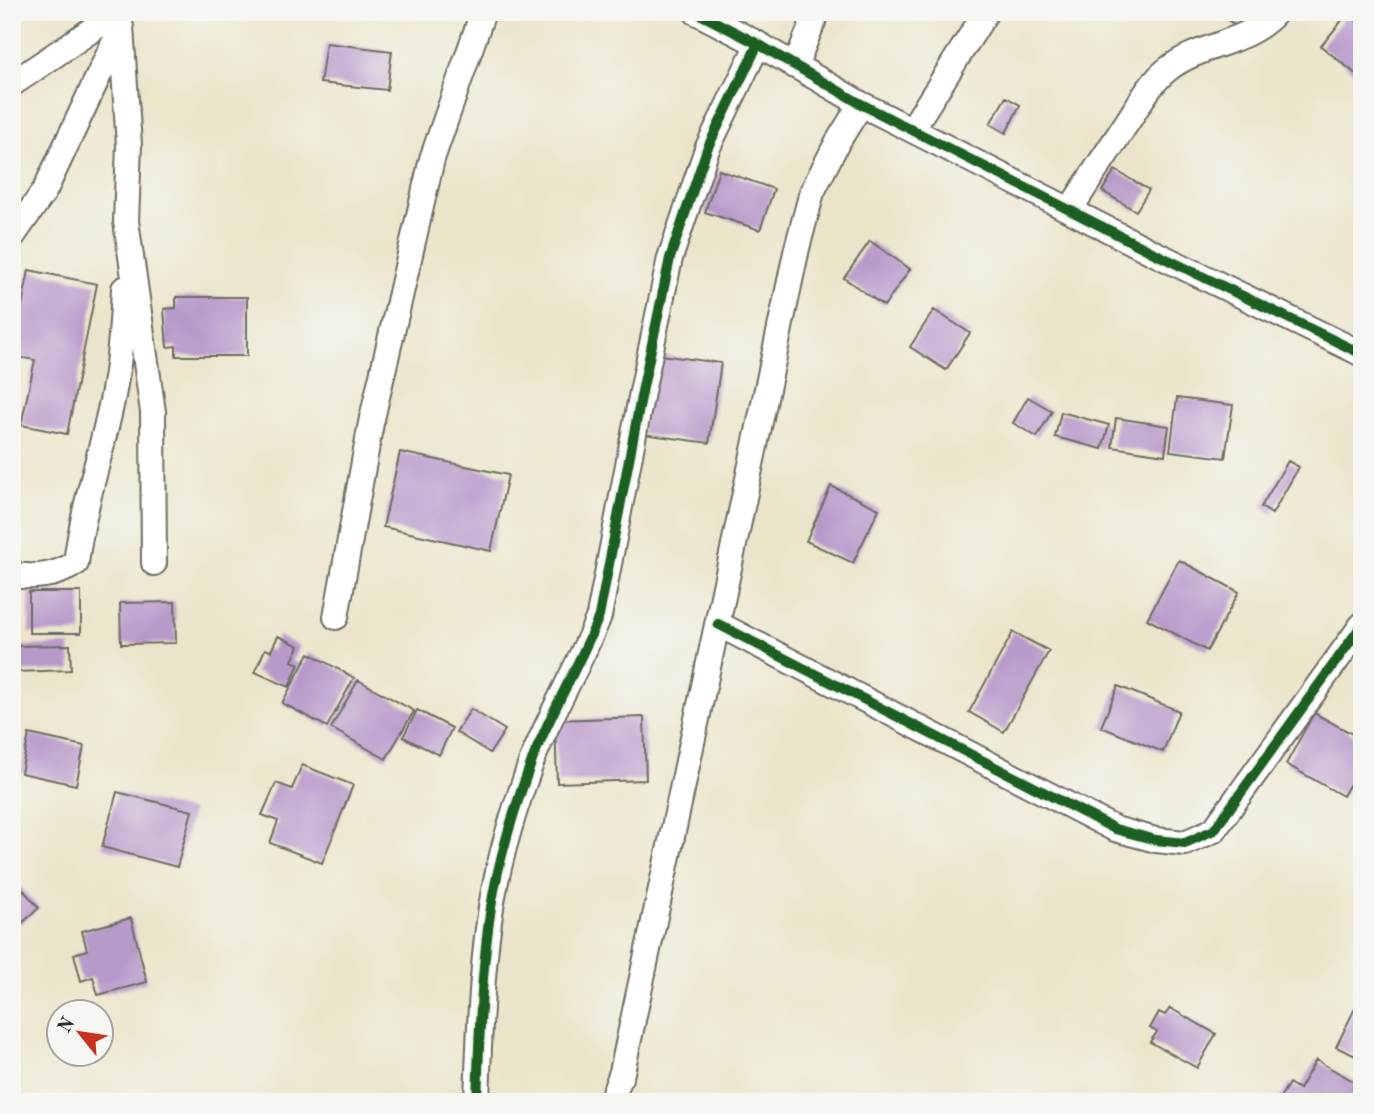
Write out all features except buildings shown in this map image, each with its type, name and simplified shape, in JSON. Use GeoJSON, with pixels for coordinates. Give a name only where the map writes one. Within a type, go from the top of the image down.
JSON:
{"type":"FeatureCollection","features":[{"type":"Feature","properties":{"kind":"street"},"geometry":{"type":"LineString","coordinates":[[336,617],[372,423],[432,159],[483,12]]}},
{"type":"Feature","properties":{"kind":"street"},"geometry":{"type":"LineString","coordinates":[[696,12],[758,44],[861,104],[1362,354]]}},
{"type":"Feature","properties":{"kind":"street"},"geometry":{"type":"LineString","coordinates":[[795,66],[817,12]]}},
{"type":"Feature","properties":{"kind":"street"},"geometry":{"type":"LineString","coordinates":[[912,129],[986,12]]}},
{"type":"Feature","properties":{"kind":"street"},"geometry":{"type":"LineString","coordinates":[[1070,210],[1147,92],[1166,69],[1188,56],[1249,34],[1276,12]]}},
{"type":"Feature","properties":{"kind":"street"},"geometry":{"type":"LineString","coordinates":[[12,84],[122,17]]}},
{"type":"Feature","properties":{"kind":"street"},"geometry":{"type":"LineString","coordinates":[[12,575],[52,575],[61,573],[76,563],[79,537],[113,396],[122,342],[129,145],[122,17]]}},
{"type":"Feature","properties":{"kind":"street"},"geometry":{"type":"LineString","coordinates":[[12,237],[45,190],[122,17]]}},
{"type":"Feature","properties":{"kind":"street"},"geometry":{"type":"LineString","coordinates":[[477,1102],[489,920],[506,844],[531,763],[557,701],[586,649],[599,616],[670,258],[707,149],[758,44]]}},
{"type":"Feature","properties":{"kind":"street"},"geometry":{"type":"LineString","coordinates":[[611,1102],[622,1072],[718,624],[753,445],[809,203],[837,143],[861,104]]}},
{"type":"Feature","properties":{"kind":"street"},"geometry":{"type":"LineString","coordinates":[[126,221],[153,412],[154,563]]}},
{"type":"Feature","properties":{"kind":"street"},"geometry":{"type":"LineString","coordinates":[[718,624],[1115,829],[1156,840],[1185,843],[1214,830],[1362,625]]}},
{"type":"Feature","properties":{"kind":"cycle path"},"geometry":{"type":"LineString","coordinates":[[696,12],[758,44],[861,104],[1152,252],[1362,354]]}},
{"type":"Feature","properties":{"kind":"cycle path"},"geometry":{"type":"LineString","coordinates":[[477,1102],[486,943],[505,842],[538,747],[599,616],[670,258],[707,149],[758,44]]}},
{"type":"Feature","properties":{"kind":"cycle path"},"geometry":{"type":"LineString","coordinates":[[718,624],[1115,829],[1156,840],[1185,843],[1214,830],[1362,625]]}}]}
